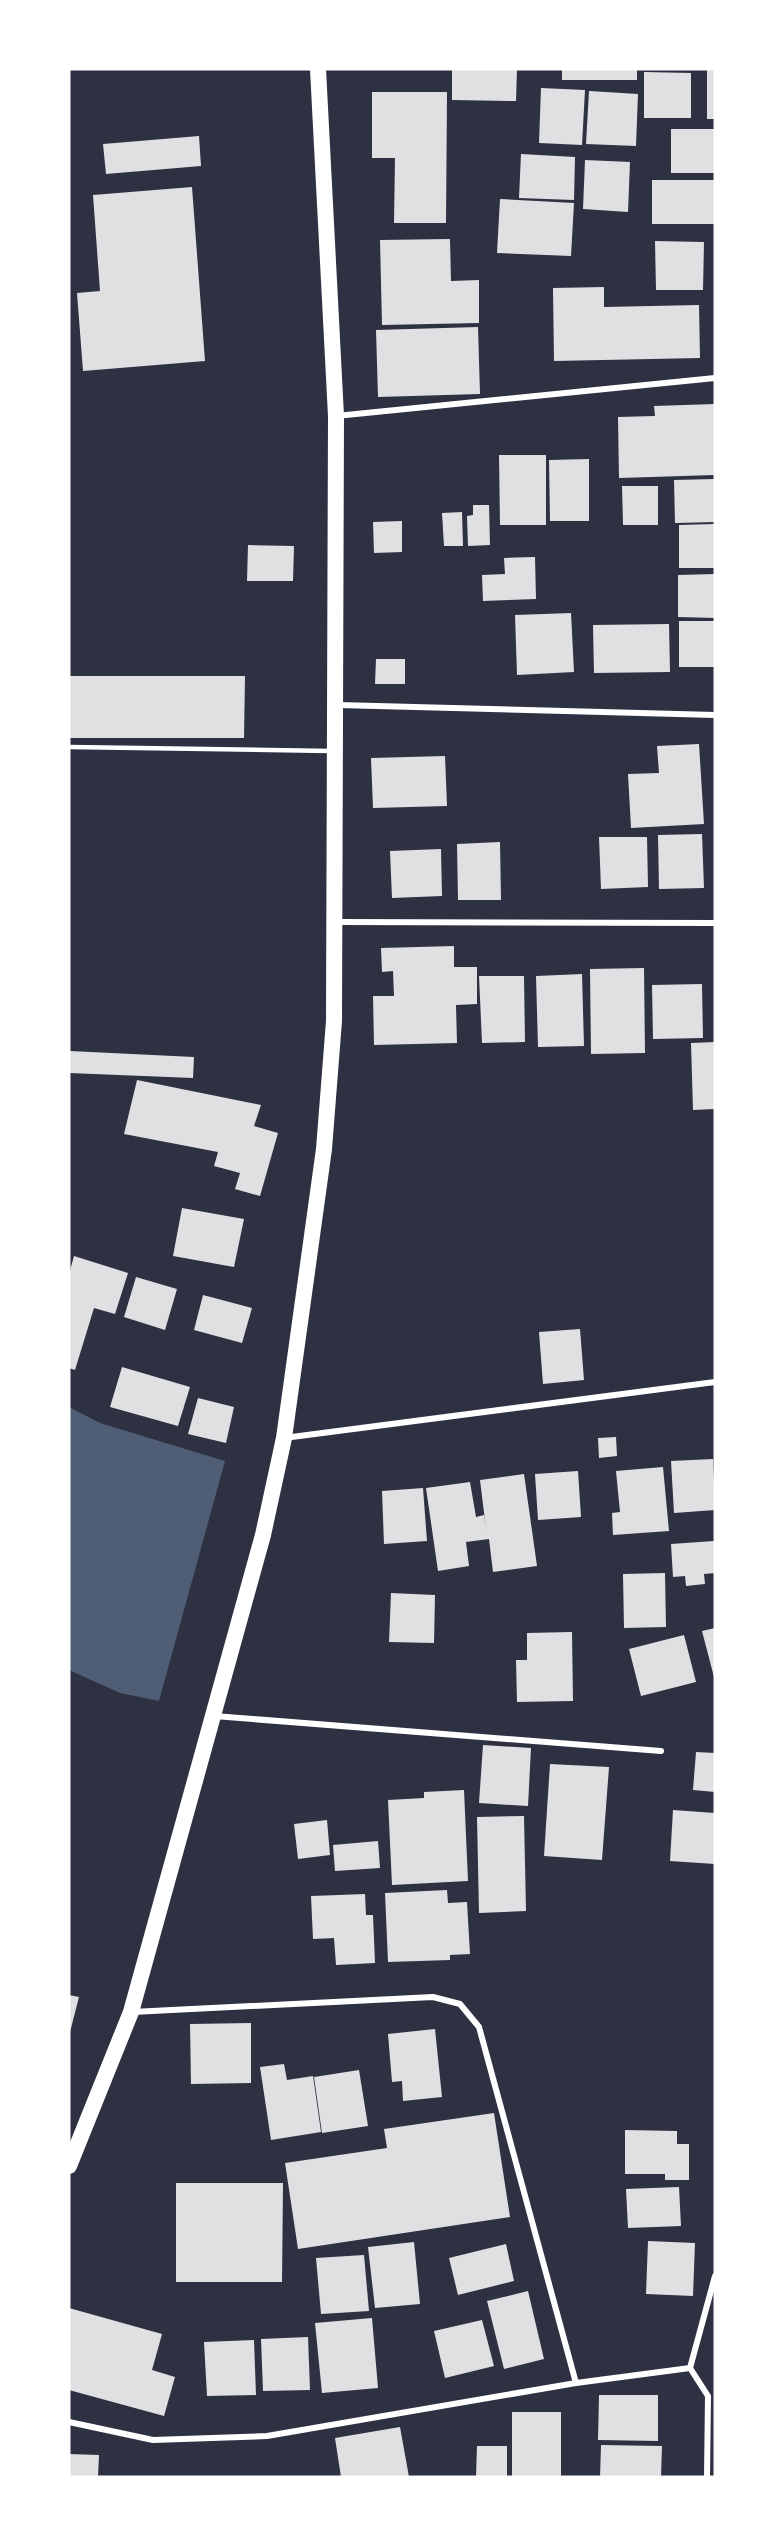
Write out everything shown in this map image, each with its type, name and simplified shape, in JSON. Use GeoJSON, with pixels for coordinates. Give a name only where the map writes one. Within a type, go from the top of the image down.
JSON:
{"type":"FeatureCollection","features":[{"type":"Feature","properties":{"kind":"highway"},"geometry":{"type":"LineString","coordinates":[[69,2166],[131,2012],[263,1535],[284,1438],[324,1149],[334,1021],[333,922],[337,705],[336,416],[318,69]]}},
{"type":"Feature","properties":{"kind":"street"},"geometry":{"type":"LineString","coordinates":[[336,416],[715,378]]}},
{"type":"Feature","properties":{"kind":"street"},"geometry":{"type":"LineString","coordinates":[[337,705],[715,715]]}},
{"type":"Feature","properties":{"kind":"street"},"geometry":{"type":"LineString","coordinates":[[333,922],[715,923]]}},
{"type":"Feature","properties":{"kind":"street"},"geometry":{"type":"LineString","coordinates":[[284,1438],[715,1382]]}},
{"type":"Feature","properties":{"kind":"street"},"geometry":{"type":"LineString","coordinates":[[214,1716],[661,1751]]}},
{"type":"Feature","properties":{"kind":"street"},"geometry":{"type":"LineString","coordinates":[[131,2012],[433,1997],[460,2004],[479,2027],[576,2383]]}},
{"type":"Feature","properties":{"kind":"street"},"geometry":{"type":"LineString","coordinates":[[707,2477],[708,2396],[690,2368],[715,2276]]}},
{"type":"Feature","properties":{"kind":"street"},"geometry":{"type":"LineString","coordinates":[[69,2422],[153,2440],[267,2436],[576,2383],[690,2368]]}},
{"type":"Feature","properties":{"kind":"lane"},"geometry":{"type":"LineString","coordinates":[[69,747],[336,751]]}},
{"type":"Feature","properties":{"kind":"water"},"geometry":{"type":"Polygon","coordinates":[[[69,1407],[100,1423],[225,1461],[159,1701],[120,1693],[69,1670],[69,1407]]]}},
{"type":"Feature","properties":{"kind":"building"},"geometry":{"type":"Polygon","coordinates":[[[452,69],[517,69],[516,101],[452,100],[452,69]]]}},
{"type":"Feature","properties":{"kind":"building"},"geometry":{"type":"Polygon","coordinates":[[[562,69],[637,69],[637,80],[562,80],[562,69]]]}},
{"type":"Feature","properties":{"kind":"building"},"geometry":{"type":"Polygon","coordinates":[[[707,69],[715,69],[715,119],[707,119],[707,69]]]}},
{"type":"Feature","properties":{"kind":"building"},"geometry":{"type":"Polygon","coordinates":[[[644,72],[691,73],[691,118],[644,118],[644,72]]]}},
{"type":"Feature","properties":{"kind":"building"},"geometry":{"type":"Polygon","coordinates":[[[541,88],[585,90],[582,145],[539,143],[541,88]]]}},
{"type":"Feature","properties":{"kind":"building"},"geometry":{"type":"Polygon","coordinates":[[[589,91],[638,94],[636,146],[586,144],[589,91]]]}},
{"type":"Feature","properties":{"kind":"building"},"geometry":{"type":"Polygon","coordinates":[[[372,92],[447,92],[446,223],[394,223],[395,158],[372,158],[372,92]]]}},
{"type":"Feature","properties":{"kind":"building"},"geometry":{"type":"Polygon","coordinates":[[[671,129],[715,129],[715,173],[671,173],[671,129]]]}},
{"type":"Feature","properties":{"kind":"building"},"geometry":{"type":"Polygon","coordinates":[[[199,136],[201,166],[106,174],[103,144],[199,136]]]}},
{"type":"Feature","properties":{"kind":"building"},"geometry":{"type":"Polygon","coordinates":[[[521,154],[575,157],[574,200],[519,198],[521,154]]]}},
{"type":"Feature","properties":{"kind":"building"},"geometry":{"type":"Polygon","coordinates":[[[585,160],[630,162],[628,212],[583,209],[585,160]]]}},
{"type":"Feature","properties":{"kind":"building"},"geometry":{"type":"Polygon","coordinates":[[[652,180],[715,180],[715,224],[652,224],[652,180]]]}},
{"type":"Feature","properties":{"kind":"building"},"geometry":{"type":"Polygon","coordinates":[[[192,187],[205,361],[83,371],[77,293],[100,291],[93,195],[192,187]]]}},
{"type":"Feature","properties":{"kind":"building"},"geometry":{"type":"Polygon","coordinates":[[[500,199],[574,203],[571,256],[497,253],[500,199]]]}},
{"type":"Feature","properties":{"kind":"building"},"geometry":{"type":"Polygon","coordinates":[[[450,239],[451,281],[479,280],[479,323],[382,325],[380,240],[450,239]]]}},
{"type":"Feature","properties":{"kind":"building"},"geometry":{"type":"Polygon","coordinates":[[[655,241],[704,242],[703,290],[656,290],[655,241]]]}},
{"type":"Feature","properties":{"kind":"building"},"geometry":{"type":"Polygon","coordinates":[[[604,287],[604,307],[699,305],[700,358],[554,361],[553,288],[604,287]]]}},
{"type":"Feature","properties":{"kind":"building"},"geometry":{"type":"Polygon","coordinates":[[[478,327],[480,394],[378,397],[376,330],[478,327]]]}},
{"type":"Feature","properties":{"kind":"building"},"geometry":{"type":"Polygon","coordinates":[[[715,404],[715,475],[619,478],[618,417],[655,416],[654,406],[715,404]]]}},
{"type":"Feature","properties":{"kind":"building"},"geometry":{"type":"Polygon","coordinates":[[[499,455],[546,455],[546,525],[500,525],[499,455]]]}},
{"type":"Feature","properties":{"kind":"building"},"geometry":{"type":"Polygon","coordinates":[[[589,459],[589,521],[550,521],[549,460],[589,459]]]}},
{"type":"Feature","properties":{"kind":"building"},"geometry":{"type":"Polygon","coordinates":[[[715,479],[715,522],[675,523],[674,480],[715,479]]]}},
{"type":"Feature","properties":{"kind":"building"},"geometry":{"type":"Polygon","coordinates":[[[622,486],[658,486],[658,525],[623,525],[622,486]]]}},
{"type":"Feature","properties":{"kind":"building"},"geometry":{"type":"Polygon","coordinates":[[[473,505],[489,505],[490,545],[468,546],[467,516],[473,515],[473,505]]]}},
{"type":"Feature","properties":{"kind":"building"},"geometry":{"type":"Polygon","coordinates":[[[462,512],[463,546],[444,546],[442,513],[462,512]]]}},
{"type":"Feature","properties":{"kind":"building"},"geometry":{"type":"Polygon","coordinates":[[[402,521],[402,552],[374,553],[373,522],[402,521]]]}},
{"type":"Feature","properties":{"kind":"building"},"geometry":{"type":"Polygon","coordinates":[[[715,524],[715,568],[679,568],[679,525],[715,524]]]}},
{"type":"Feature","properties":{"kind":"building"},"geometry":{"type":"Polygon","coordinates":[[[248,545],[294,546],[293,581],[247,581],[248,545]]]}},
{"type":"Feature","properties":{"kind":"building"},"geometry":{"type":"Polygon","coordinates":[[[535,557],[536,599],[483,601],[482,575],[505,574],[504,558],[535,557]]]}},
{"type":"Feature","properties":{"kind":"building"},"geometry":{"type":"Polygon","coordinates":[[[715,574],[715,618],[678,617],[678,575],[715,574]]]}},
{"type":"Feature","properties":{"kind":"building"},"geometry":{"type":"Polygon","coordinates":[[[571,613],[574,672],[517,675],[515,615],[571,613]]]}},
{"type":"Feature","properties":{"kind":"building"},"geometry":{"type":"Polygon","coordinates":[[[679,621],[715,621],[715,667],[679,667],[679,621]]]}},
{"type":"Feature","properties":{"kind":"building"},"geometry":{"type":"Polygon","coordinates":[[[669,624],[670,672],[594,673],[593,625],[669,624]]]}},
{"type":"Feature","properties":{"kind":"building"},"geometry":{"type":"Polygon","coordinates":[[[376,659],[405,659],[405,684],[375,684],[376,659]]]}},
{"type":"Feature","properties":{"kind":"building"},"geometry":{"type":"Polygon","coordinates":[[[69,676],[245,676],[244,738],[69,738],[69,676]]]}},
{"type":"Feature","properties":{"kind":"building"},"geometry":{"type":"Polygon","coordinates":[[[699,744],[704,824],[631,828],[628,774],[659,773],[657,746],[699,744]]]}},
{"type":"Feature","properties":{"kind":"building"},"geometry":{"type":"Polygon","coordinates":[[[445,756],[447,806],[373,808],[371,758],[445,756]]]}},
{"type":"Feature","properties":{"kind":"building"},"geometry":{"type":"Polygon","coordinates":[[[702,834],[704,888],[659,889],[658,835],[702,834]]]}},
{"type":"Feature","properties":{"kind":"building"},"geometry":{"type":"Polygon","coordinates":[[[599,837],[647,837],[648,887],[601,889],[599,837]]]}},
{"type":"Feature","properties":{"kind":"building"},"geometry":{"type":"Polygon","coordinates":[[[500,842],[501,900],[458,900],[457,844],[500,842]]]}},
{"type":"Feature","properties":{"kind":"building"},"geometry":{"type":"Polygon","coordinates":[[[441,849],[442,896],[392,898],[390,851],[441,849]]]}},
{"type":"Feature","properties":{"kind":"building"},"geometry":{"type":"Polygon","coordinates":[[[454,946],[454,967],[477,967],[477,1004],[456,1005],[457,1043],[374,1045],[373,996],[394,996],[393,971],[382,972],[381,948],[454,946]]]}},
{"type":"Feature","properties":{"kind":"building"},"geometry":{"type":"Polygon","coordinates":[[[644,968],[645,1053],[591,1054],[590,969],[644,968]]]}},
{"type":"Feature","properties":{"kind":"building"},"geometry":{"type":"Polygon","coordinates":[[[582,974],[584,1046],[538,1047],[536,976],[582,974]]]}},
{"type":"Feature","properties":{"kind":"building"},"geometry":{"type":"Polygon","coordinates":[[[479,976],[524,976],[525,1042],[482,1043],[479,976]]]}},
{"type":"Feature","properties":{"kind":"building"},"geometry":{"type":"Polygon","coordinates":[[[702,984],[703,1038],[653,1039],[652,985],[702,984]]]}},
{"type":"Feature","properties":{"kind":"building"},"geometry":{"type":"Polygon","coordinates":[[[715,1042],[715,1109],[693,1110],[691,1043],[715,1042]]]}},
{"type":"Feature","properties":{"kind":"building"},"geometry":{"type":"Polygon","coordinates":[[[70,1051],[194,1057],[193,1078],[69,1073],[70,1051]]]}},
{"type":"Feature","properties":{"kind":"building"},"geometry":{"type":"Polygon","coordinates":[[[137,1080],[261,1105],[254,1126],[278,1133],[260,1196],[235,1189],[240,1173],[214,1166],[218,1152],[124,1134],[137,1080]]]}},
{"type":"Feature","properties":{"kind":"building"},"geometry":{"type":"Polygon","coordinates":[[[182,1208],[244,1219],[234,1267],[173,1256],[182,1208]]]}},
{"type":"Feature","properties":{"kind":"building"},"geometry":{"type":"Polygon","coordinates":[[[74,1256],[128,1273],[115,1314],[94,1308],[75,1370],[69,1368],[69,1274],[74,1256]]]}},
{"type":"Feature","properties":{"kind":"building"},"geometry":{"type":"Polygon","coordinates":[[[136,1277],[177,1289],[165,1330],[124,1317],[136,1277]]]}},
{"type":"Feature","properties":{"kind":"building"},"geometry":{"type":"Polygon","coordinates":[[[203,1295],[252,1308],[242,1343],[194,1330],[203,1295]]]}},
{"type":"Feature","properties":{"kind":"building"},"geometry":{"type":"Polygon","coordinates":[[[580,1329],[584,1380],[543,1384],[539,1332],[580,1329]]]}},
{"type":"Feature","properties":{"kind":"building"},"geometry":{"type":"Polygon","coordinates":[[[122,1367],[190,1387],[178,1426],[110,1407],[122,1367]]]}},
{"type":"Feature","properties":{"kind":"building"},"geometry":{"type":"Polygon","coordinates":[[[198,1398],[234,1407],[226,1443],[188,1434],[198,1398]]]}},
{"type":"Feature","properties":{"kind":"building"},"geometry":{"type":"Polygon","coordinates":[[[616,1437],[617,1456],[599,1458],[598,1438],[616,1437]]]}},
{"type":"Feature","properties":{"kind":"building"},"geometry":{"type":"Polygon","coordinates":[[[713,1459],[715,1510],[674,1513],[671,1461],[713,1459]]]}},
{"type":"Feature","properties":{"kind":"building"},"geometry":{"type":"Polygon","coordinates":[[[663,1467],[669,1531],[613,1535],[612,1513],[620,1512],[616,1471],[663,1467]]]}},
{"type":"Feature","properties":{"kind":"building"},"geometry":{"type":"Polygon","coordinates":[[[578,1471],[581,1517],[538,1520],[535,1474],[578,1471]]]}},
{"type":"Feature","properties":{"kind":"building"},"geometry":{"type":"Polygon","coordinates":[[[524,1474],[537,1566],[493,1572],[489,1539],[466,1542],[469,1566],[438,1571],[426,1488],[470,1482],[476,1517],[484,1515],[486,1529],[480,1480],[524,1474]]]}},
{"type":"Feature","properties":{"kind":"building"},"geometry":{"type":"Polygon","coordinates":[[[423,1488],[427,1541],[384,1544],[382,1491],[423,1488]]]}},
{"type":"Feature","properties":{"kind":"building"},"geometry":{"type":"Polygon","coordinates":[[[714,1541],[715,1573],[704,1574],[705,1584],[686,1586],[685,1576],[673,1577],[671,1544],[714,1541]]]}},
{"type":"Feature","properties":{"kind":"building"},"geometry":{"type":"Polygon","coordinates":[[[665,1573],[666,1627],[624,1628],[623,1574],[665,1573]]]}},
{"type":"Feature","properties":{"kind":"building"},"geometry":{"type":"Polygon","coordinates":[[[391,1593],[435,1595],[434,1643],[389,1642],[391,1593]]]}},
{"type":"Feature","properties":{"kind":"building"},"geometry":{"type":"Polygon","coordinates":[[[715,1628],[715,1676],[714,1677],[702,1631],[715,1628]]]}},
{"type":"Feature","properties":{"kind":"building"},"geometry":{"type":"Polygon","coordinates":[[[572,1632],[573,1701],[517,1702],[516,1660],[527,1660],[527,1633],[572,1632]]]}},
{"type":"Feature","properties":{"kind":"building"},"geometry":{"type":"Polygon","coordinates":[[[684,1635],[696,1682],[641,1696],[629,1649],[684,1635]]]}},
{"type":"Feature","properties":{"kind":"building"},"geometry":{"type":"Polygon","coordinates":[[[483,1745],[531,1748],[528,1806],[479,1803],[483,1745]]]}},
{"type":"Feature","properties":{"kind":"building"},"geometry":{"type":"Polygon","coordinates":[[[696,1752],[715,1753],[715,1792],[693,1790],[696,1752]]]}},
{"type":"Feature","properties":{"kind":"building"},"geometry":{"type":"Polygon","coordinates":[[[550,1764],[609,1767],[602,1860],[544,1856],[550,1764]]]}},
{"type":"Feature","properties":{"kind":"building"},"geometry":{"type":"Polygon","coordinates":[[[464,1790],[468,1881],[392,1885],[388,1800],[424,1798],[424,1792],[464,1790]]]}},
{"type":"Feature","properties":{"kind":"building"},"geometry":{"type":"Polygon","coordinates":[[[673,1810],[715,1813],[715,1864],[670,1861],[673,1810]]]}},
{"type":"Feature","properties":{"kind":"building"},"geometry":{"type":"Polygon","coordinates":[[[524,1816],[526,1911],[479,1913],[477,1817],[524,1816]]]}},
{"type":"Feature","properties":{"kind":"building"},"geometry":{"type":"Polygon","coordinates":[[[327,1820],[330,1855],[298,1859],[294,1824],[327,1820]]]}},
{"type":"Feature","properties":{"kind":"building"},"geometry":{"type":"Polygon","coordinates":[[[378,1841],[380,1868],[335,1871],[333,1845],[378,1841]]]}},
{"type":"Feature","properties":{"kind":"building"},"geometry":{"type":"Polygon","coordinates":[[[447,1890],[448,1903],[467,1902],[470,1954],[450,1955],[450,1960],[388,1962],[385,1893],[447,1890]]]}},
{"type":"Feature","properties":{"kind":"building"},"geometry":{"type":"Polygon","coordinates":[[[365,1894],[366,1915],[373,1915],[375,1963],[336,1965],[334,1938],[313,1939],[311,1896],[365,1894]]]}},
{"type":"Feature","properties":{"kind":"building"},"geometry":{"type":"Polygon","coordinates":[[[69,1995],[79,1997],[70,2032],[69,2032],[69,1995]]]}},
{"type":"Feature","properties":{"kind":"building"},"geometry":{"type":"Polygon","coordinates":[[[251,2023],[251,2083],[191,2084],[190,2024],[251,2023]]]}},
{"type":"Feature","properties":{"kind":"building"},"geometry":{"type":"Polygon","coordinates":[[[435,2029],[442,2097],[403,2101],[402,2081],[392,2082],[388,2034],[435,2029]]]}},
{"type":"Feature","properties":{"kind":"building"},"geometry":{"type":"Polygon","coordinates":[[[284,2064],[287,2080],[313,2076],[321,2132],[271,2140],[260,2067],[284,2064]]]}},
{"type":"Feature","properties":{"kind":"building"},"geometry":{"type":"Polygon","coordinates":[[[359,2070],[368,2126],[322,2133],[314,2077],[359,2070]]]}},
{"type":"Feature","properties":{"kind":"building"},"geometry":{"type":"Polygon","coordinates":[[[494,2113],[510,2217],[298,2249],[285,2163],[387,2148],[384,2129],[494,2113]]]}},
{"type":"Feature","properties":{"kind":"building"},"geometry":{"type":"Polygon","coordinates":[[[625,2130],[677,2131],[677,2144],[689,2144],[689,2180],[665,2180],[665,2174],[625,2174],[625,2130]]]}},
{"type":"Feature","properties":{"kind":"building"},"geometry":{"type":"Polygon","coordinates":[[[176,2183],[283,2183],[282,2282],[176,2282],[176,2183]]]}},
{"type":"Feature","properties":{"kind":"building"},"geometry":{"type":"Polygon","coordinates":[[[679,2187],[681,2226],[628,2228],[626,2189],[679,2187]]]}},
{"type":"Feature","properties":{"kind":"building"},"geometry":{"type":"Polygon","coordinates":[[[648,2241],[695,2243],[693,2296],[646,2294],[648,2241]]]}},
{"type":"Feature","properties":{"kind":"building"},"geometry":{"type":"Polygon","coordinates":[[[414,2242],[420,2304],[375,2308],[368,2247],[414,2242]]]}},
{"type":"Feature","properties":{"kind":"building"},"geometry":{"type":"Polygon","coordinates":[[[506,2244],[514,2281],[458,2295],[449,2258],[506,2244]]]}},
{"type":"Feature","properties":{"kind":"building"},"geometry":{"type":"Polygon","coordinates":[[[364,2255],[369,2311],[321,2314],[316,2258],[364,2255]]]}},
{"type":"Feature","properties":{"kind":"building"},"geometry":{"type":"Polygon","coordinates":[[[528,2291],[544,2359],[504,2369],[487,2301],[528,2291]]]}},
{"type":"Feature","properties":{"kind":"building"},"geometry":{"type":"Polygon","coordinates":[[[69,2308],[162,2334],[152,2370],[175,2377],[164,2416],[69,2390],[69,2308]]]}},
{"type":"Feature","properties":{"kind":"building"},"geometry":{"type":"Polygon","coordinates":[[[372,2318],[378,2388],[322,2393],[315,2323],[372,2318]]]}},
{"type":"Feature","properties":{"kind":"building"},"geometry":{"type":"Polygon","coordinates":[[[482,2320],[494,2366],[445,2378],[434,2331],[482,2320]]]}},
{"type":"Feature","properties":{"kind":"building"},"geometry":{"type":"Polygon","coordinates":[[[308,2337],[310,2390],[263,2391],[261,2339],[308,2337]]]}},
{"type":"Feature","properties":{"kind":"building"},"geometry":{"type":"Polygon","coordinates":[[[254,2340],[256,2395],[207,2396],[204,2342],[254,2340]]]}},
{"type":"Feature","properties":{"kind":"building"},"geometry":{"type":"Polygon","coordinates":[[[599,2395],[658,2395],[658,2441],[598,2440],[599,2395]]]}},
{"type":"Feature","properties":{"kind":"building"},"geometry":{"type":"Polygon","coordinates":[[[512,2412],[561,2412],[561,2477],[512,2477],[512,2412]]]}},
{"type":"Feature","properties":{"kind":"building"},"geometry":{"type":"Polygon","coordinates":[[[400,2427],[409,2477],[341,2477],[335,2438],[400,2427]]]}},
{"type":"Feature","properties":{"kind":"building"},"geometry":{"type":"Polygon","coordinates":[[[601,2445],[662,2446],[661,2477],[600,2477],[601,2445]]]}},
{"type":"Feature","properties":{"kind":"building"},"geometry":{"type":"Polygon","coordinates":[[[477,2446],[507,2446],[507,2477],[476,2477],[477,2446]]]}},
{"type":"Feature","properties":{"kind":"building"},"geometry":{"type":"Polygon","coordinates":[[[69,2454],[99,2455],[98,2477],[69,2477],[69,2454]]]}}]}
